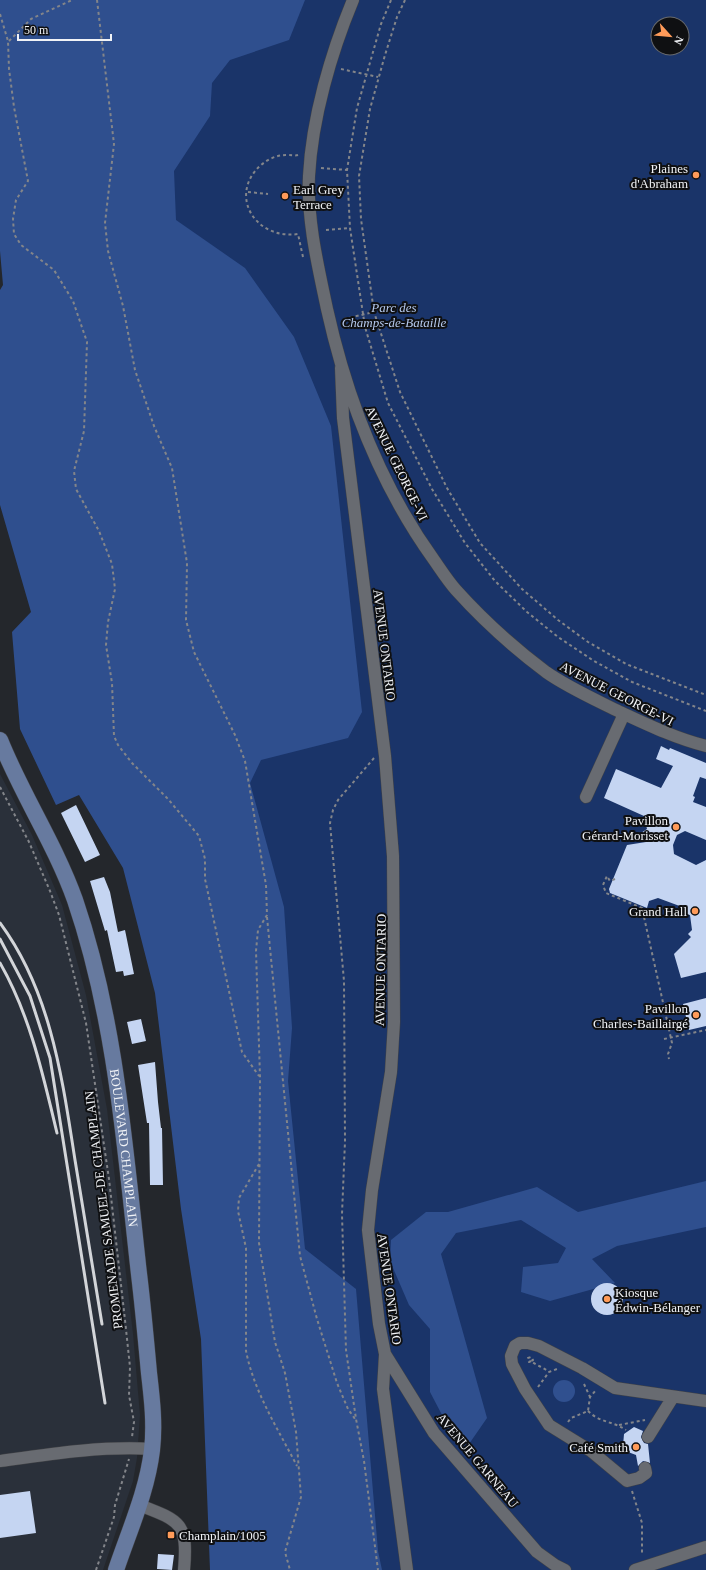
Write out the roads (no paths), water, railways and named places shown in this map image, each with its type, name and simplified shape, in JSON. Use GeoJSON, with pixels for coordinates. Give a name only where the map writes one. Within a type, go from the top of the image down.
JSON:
{"type":"FeatureCollection","features":[{"type":"Feature","properties":{"kind":"main road","name":"BOULEVARD CHAMPLAIN"},"geometry":{"type":"LineString","coordinates":[[0,740],[14,772],[61,864],[75,901],[101,999],[110,1043],[120,1110],[153,1411],[150,1467],[139,1505],[116,1570]]}},
{"type":"Feature","properties":{"kind":"street","name":"AVENUE GEORGE-VI"},"geometry":{"type":"LineString","coordinates":[[353,0],[330,67],[316,125],[310,175],[310,218],[320,274],[341,368],[367,439],[403,514],[455,589],[502,636],[548,674],[624,714],[676,738],[706,746]]}},
{"type":"Feature","properties":{"kind":"street","name":"AVENUE ONTARIO"},"geometry":{"type":"LineString","coordinates":[[341,368],[343,418],[385,756],[393,856],[394,1022],[390,1072],[372,1190],[368,1230],[379,1324],[385,1354],[383,1389],[407,1570]]}},
{"type":"Feature","properties":{"kind":"street"},"geometry":{"type":"LineString","coordinates":[[346,446],[367,439]]}},
{"type":"Feature","properties":{"kind":"street"},"geometry":{"type":"LineString","coordinates":[[586,797],[624,714]]}},
{"type":"Feature","properties":{"kind":"street"},"geometry":{"type":"LineString","coordinates":[[645,1468],[646,1473],[639,1478],[627,1481],[622,1479],[591,1451],[548,1424],[525,1390],[512,1364],[511,1356],[515,1346],[520,1343],[528,1343],[539,1346],[582,1368],[615,1388],[706,1401]]}},
{"type":"Feature","properties":{"kind":"street","name":"AVENUE GARNEAU"},"geometry":{"type":"LineString","coordinates":[[385,1354],[434,1433],[537,1552],[555,1565],[565,1570]]}},
{"type":"Feature","properties":{"kind":"street"},"geometry":{"type":"LineString","coordinates":[[648,1437],[673,1397]]}},
{"type":"Feature","properties":{"kind":"street"},"geometry":{"type":"LineString","coordinates":[[0,1461],[58,1453],[130,1448],[152,1449]]}},
{"type":"Feature","properties":{"kind":"street"},"geometry":{"type":"LineString","coordinates":[[139,1505],[170,1518],[182,1530],[186,1548],[184,1570]]}},
{"type":"Feature","properties":{"kind":"street"},"geometry":{"type":"LineString","coordinates":[[638,1569],[706,1547]]}},
{"type":"Feature","properties":{"kind":"railway"},"geometry":{"type":"LineString","coordinates":[[0,923],[17,950],[31,977],[43,1006],[52,1036],[65,1098],[102,1324]]}},
{"type":"Feature","properties":{"kind":"railway"},"geometry":{"type":"LineString","coordinates":[[0,939],[30,996],[50,1058],[105,1403]]}},
{"type":"Feature","properties":{"kind":"railway"},"geometry":{"type":"LineString","coordinates":[[0,963],[20,1003],[28,1024],[41,1067],[57,1133]]}},
{"type":"Feature","properties":{"kind":"place","name":"Plaines d'Abraham"},"geometry":{"type":"Point","coordinates":[696,175]}},
{"type":"Feature","properties":{"kind":"place","name":"Earl Grey Terrace"},"geometry":{"type":"Point","coordinates":[285,196]}},
{"type":"Feature","properties":{"kind":"place","name":"Pavillon Gérard-Morisset"},"geometry":{"type":"Point","coordinates":[676,827]}},
{"type":"Feature","properties":{"kind":"place","name":"Grand Hall"},"geometry":{"type":"Point","coordinates":[695,911]}},
{"type":"Feature","properties":{"kind":"place","name":"Pavillon Charles-Baillairgé"},"geometry":{"type":"Point","coordinates":[696,1015]}},
{"type":"Feature","properties":{"kind":"place","name":"Kiosque Édwin-Bélanger"},"geometry":{"type":"Point","coordinates":[607,1299]}},
{"type":"Feature","properties":{"kind":"place","name":"Café Smith"},"geometry":{"type":"Point","coordinates":[636,1447]}},
{"type":"Feature","properties":{"kind":"place","name":"Champlain/1005"},"geometry":{"type":"Point","coordinates":[171,1535]}},
{"type":"Feature","properties":{"kind":"park label","name":"Parc des Champs-de-Bataille"},"geometry":{"type":"Point","coordinates":[394,314]}}]}
